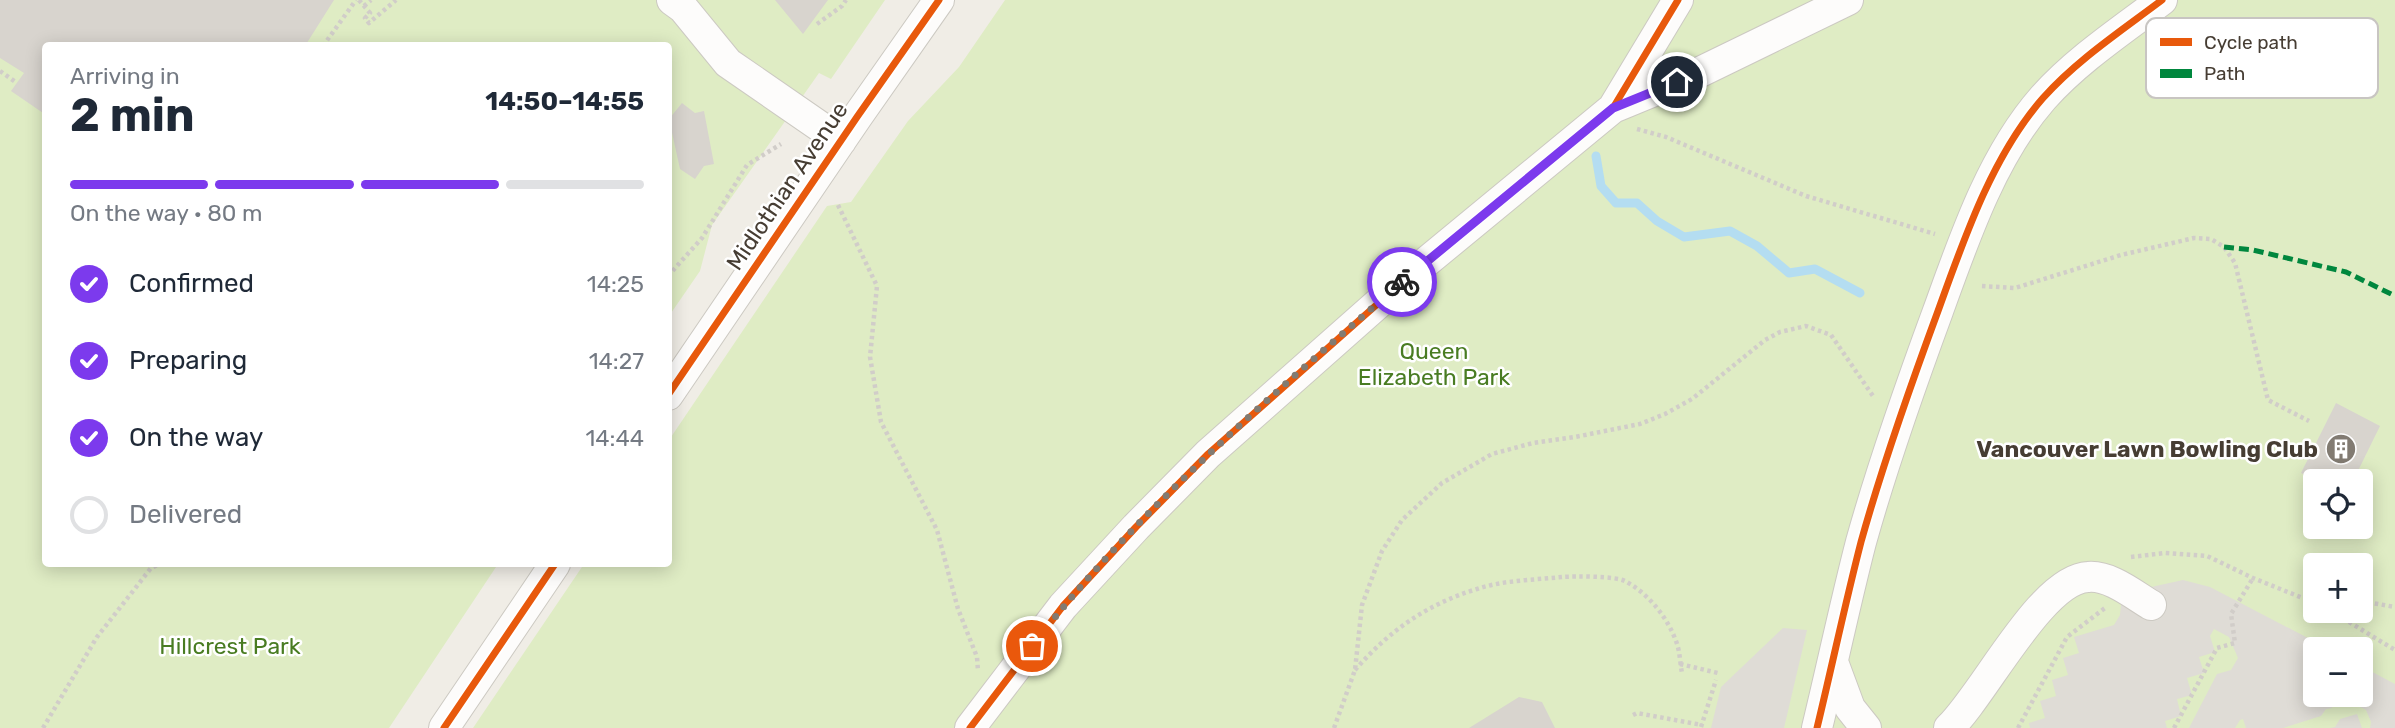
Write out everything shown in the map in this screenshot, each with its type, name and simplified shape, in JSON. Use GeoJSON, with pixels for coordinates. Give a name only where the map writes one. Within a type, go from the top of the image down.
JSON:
{"type":"FeatureCollection","features":[{"type":"Feature","properties":{"kind":"street"},"geometry":{"type":"LineString","coordinates":[[672,0],[683,8],[728,63],[841,141]]}},
{"type":"Feature","properties":{"kind":"street","name":"Midlothian Avenue"},"geometry":{"type":"LineString","coordinates":[[672,389],[939,0]]}},
{"type":"Feature","properties":{"kind":"street"},"geometry":{"type":"LineString","coordinates":[[1623,118],[1678,0]]}},
{"type":"Feature","properties":{"kind":"street"},"geometry":{"type":"LineString","coordinates":[[978,717],[1063,606],[1136,527],[1208,454],[1408,277],[1623,118],[1698,73],[1848,0]]}},
{"type":"Feature","properties":{"kind":"street"},"geometry":{"type":"LineString","coordinates":[[1817,728],[1861,542],[1899,415],[1955,264],[1997,165],[2043,99],[2071,70],[2162,0]]}},
{"type":"Feature","properties":{"kind":"street"},"geometry":{"type":"LineString","coordinates":[[444,728],[553,567]]}},
{"type":"Feature","properties":{"kind":"street"},"geometry":{"type":"LineString","coordinates":[[1949,728],[2047,600],[2068,582],[2089,576],[2111,582],[2151,605]]}},
{"type":"Feature","properties":{"kind":"street"},"geometry":{"type":"LineString","coordinates":[[1833,662],[1850,708],[1866,728]]}},
{"type":"Feature","properties":{"kind":"path"},"geometry":{"type":"LineString","coordinates":[[326,42],[358,0],[370,13],[365,18],[369,23],[396,0]]}},
{"type":"Feature","properties":{"kind":"path"},"geometry":{"type":"LineString","coordinates":[[364,6],[371,0]]}},
{"type":"Feature","properties":{"kind":"path"},"geometry":{"type":"LineString","coordinates":[[817,24],[846,0]]}},
{"type":"Feature","properties":{"kind":"path"},"geometry":{"type":"LineString","coordinates":[[0,71],[17,83]]}},
{"type":"Feature","properties":{"kind":"path"},"geometry":{"type":"LineString","coordinates":[[1623,118],[1806,195],[1936,234]]}},
{"type":"Feature","properties":{"kind":"path"},"geometry":{"type":"LineString","coordinates":[[672,272],[702,238],[747,165],[781,144]]}},
{"type":"Feature","properties":{"kind":"path"},"geometry":{"type":"LineString","coordinates":[[838,205],[877,286],[870,357],[881,422],[937,530],[958,609],[977,657],[980,698],[978,717]]}},
{"type":"Feature","properties":{"kind":"path"},"geometry":{"type":"LineString","coordinates":[[1982,286],[2015,288],[2121,255],[2194,238],[2211,239],[2224,247],[2235,263],[2268,400],[2309,421]]}},
{"type":"Feature","properties":{"kind":"path"},"geometry":{"type":"LineString","coordinates":[[1334,728],[1355,670],[1362,605],[1382,551],[1402,520],[1443,483],[1492,454],[1532,443],[1574,438],[1640,424],[1665,414],[1692,398],[1765,340],[1780,332],[1806,326],[1831,335],[1873,396]]}},
{"type":"Feature","properties":{"kind":"path"},"geometry":{"type":"LineString","coordinates":[[2018,728],[2067,637],[2115,600],[2108,567],[2126,558],[2165,553],[2207,555],[2253,578],[2303,598]]}},
{"type":"Feature","properties":{"kind":"path"},"geometry":{"type":"LineString","coordinates":[[43,728],[97,637],[153,567]]}},
{"type":"Feature","properties":{"kind":"path"},"geometry":{"type":"LineString","coordinates":[[1355,670],[1376,645],[1414,617],[1438,604],[1478,588],[1515,581],[1576,576],[1624,580],[1658,607],[1677,642],[1682,673]]}},
{"type":"Feature","properties":{"kind":"path"},"geometry":{"type":"LineString","coordinates":[[2174,728],[2217,648],[2235,643],[2231,614],[2253,578]]}},
{"type":"Feature","properties":{"kind":"path"},"geometry":{"type":"LineString","coordinates":[[2373,603],[2395,607]]}},
{"type":"Feature","properties":{"kind":"path"},"geometry":{"type":"LineString","coordinates":[[2351,623],[2395,650]]}},
{"type":"Feature","properties":{"kind":"path"},"geometry":{"type":"LineString","coordinates":[[1680,664],[1718,673]]}},
{"type":"Feature","properties":{"kind":"path"},"geometry":{"type":"LineString","coordinates":[[1633,715],[1637,713],[1701,727],[1716,680]]}},
{"type":"Feature","properties":{"kind":"green space","name":"Hillcrest Park"},"geometry":{"type":"Polygon","coordinates":[[[0,0],[885,0],[831,79],[819,73],[712,225],[700,271],[672,312],[672,42],[42,42],[42,567],[496,567],[389,728],[0,728],[0,0]]]}},
{"type":"Feature","properties":{"kind":"green space","name":"Queen Elizabeth Park"},"geometry":{"type":"Polygon","coordinates":[[[1005,0],[2395,0],[2395,728],[473,728],[582,567],[672,567],[672,436],[827,206],[851,202],[908,121],[959,67],[1005,0]]]}},
{"type":"Feature","properties":{"kind":"shaded area"},"geometry":{"type":"Polygon","coordinates":[[[2183,580],[2210,587],[2306,637],[2303,637],[2303,707],[2332,708],[2326,709],[2321,716],[2283,728],[2246,728],[2243,719],[2235,728],[2189,728],[2217,674],[2231,670],[2238,658],[2229,637],[2214,629],[2210,636],[2215,652],[2199,657],[2204,673],[2187,678],[2192,695],[2177,699],[2181,716],[2165,721],[2167,728],[2030,728],[2029,723],[2045,718],[2040,701],[2056,696],[2052,680],[2068,675],[2063,658],[2079,653],[2074,637],[2114,625],[2120,615],[2121,605],[2142,589],[2183,580]]]}},
{"type":"Feature","properties":{"kind":"shaded area"},"geometry":{"type":"Polygon","coordinates":[[[1783,628],[1807,630],[1784,728],[1711,728],[1721,687],[1783,628]]]}},
{"type":"Feature","properties":{"kind":"shaded area"},"geometry":{"type":"Polygon","coordinates":[[[2373,672],[2395,684],[2395,728],[2370,728],[2371,722],[2366,710],[2360,707],[2373,707],[2373,672]]]}},
{"type":"Feature","properties":{"kind":"shaded area"},"geometry":{"type":"Polygon","coordinates":[[[2357,714],[2362,728],[2330,728],[2335,727],[2340,719],[2357,714]]]}},
{"type":"Feature","properties":{"kind":"building"},"geometry":{"type":"Polygon","coordinates":[[[0,0],[334,0],[308,42],[42,42],[42,112],[11,91],[24,73],[0,58],[0,0]]]}},
{"type":"Feature","properties":{"kind":"building"},"geometry":{"type":"Polygon","coordinates":[[[775,0],[828,0],[803,34],[775,0]]]}},
{"type":"Feature","properties":{"kind":"building"},"geometry":{"type":"Polygon","coordinates":[[[682,103],[695,113],[704,111],[714,164],[704,166],[695,179],[680,169],[672,133],[672,115],[682,103]]]}},
{"type":"Feature","properties":{"kind":"building","name":"Vancouver Lawn Bowling Club"},"geometry":{"type":"Polygon","coordinates":[[[2336,403],[2380,426],[2359,469],[2303,469],[2336,403]]]}},
{"type":"Feature","properties":{"kind":"building"},"geometry":{"type":"Polygon","coordinates":[[[1519,697],[1542,702],[1555,728],[1469,728],[1519,697]]]}},
{"type":"Feature","properties":{"kind":"waterway"},"geometry":{"type":"LineString","coordinates":[[1596,156],[1601,186],[1616,203],[1637,203],[1657,221],[1684,237],[1730,231],[1757,246],[1789,273],[1815,269],[1860,293]]}},
{"type":"Feature","properties":{"kind":"marked path"},"geometry":{"type":"LineString","coordinates":[[2224,247],[2253,250],[2346,272],[2395,296]]}},
{"type":"Feature","properties":{"kind":"cycle path"},"geometry":{"type":"LineString","coordinates":[[672,389],[939,0]]}},
{"type":"Feature","properties":{"kind":"cycle path"},"geometry":{"type":"LineString","coordinates":[[970,728],[1063,606],[1208,454],[1408,277],[1613,108],[1678,0]]}},
{"type":"Feature","properties":{"kind":"cycle path"},"geometry":{"type":"LineString","coordinates":[[1817,728],[1855,565],[1878,483],[1958,256],[1981,199],[2009,146],[2043,98],[2085,58],[2162,0]]}},
{"type":"Feature","properties":{"kind":"cycle path"},"geometry":{"type":"LineString","coordinates":[[444,728],[553,567]]}},
{"type":"Feature","properties":{"kind":"way so far"},"geometry":{"type":"LineString","coordinates":[[1032,646],[1063,606],[1208,454],[1402,282]]}},
{"type":"Feature","properties":{"kind":"place","name":"Vancouver Lawn Bowling Club"},"geometry":{"type":"Point","coordinates":[2341,449]}},
{"type":"Feature","properties":{"kind":"route"},"geometry":{"type":"LineString","coordinates":[[1402,282],[1613,108],[1677,82]]}}]}
